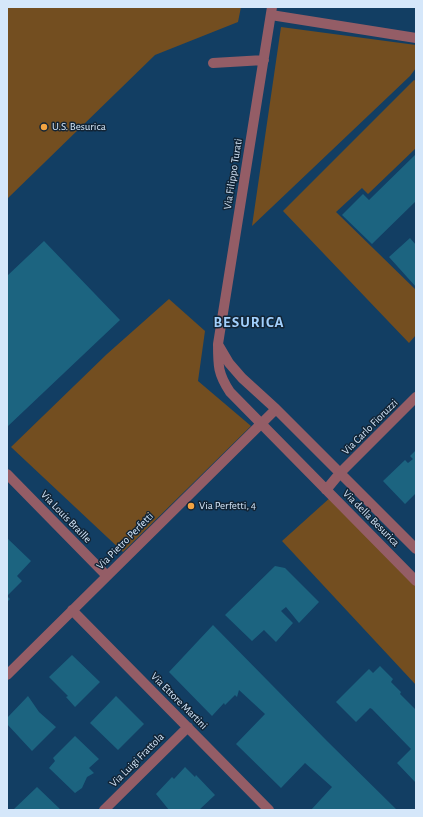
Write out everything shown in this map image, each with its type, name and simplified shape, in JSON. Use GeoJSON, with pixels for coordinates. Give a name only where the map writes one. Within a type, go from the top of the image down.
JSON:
{"type":"FeatureCollection","features":[{"type":"Feature","properties":{"kind":"street"},"geometry":{"type":"LineString","coordinates":[[271,11],[416,38]]}},
{"type":"Feature","properties":{"kind":"street","name":"Via Filippo Turati"},"geometry":{"type":"LineString","coordinates":[[218,344],[271,11]]}},
{"type":"Feature","properties":{"kind":"street"},"geometry":{"type":"LineString","coordinates":[[214,63],[264,60]]}},
{"type":"Feature","properties":{"kind":"street","name":"Via della Besurica"},"geometry":{"type":"LineString","coordinates":[[218,344],[229,363],[242,378],[276,409],[416,549]]}},
{"type":"Feature","properties":{"kind":"street","name":"Via della Besurica"},"geometry":{"type":"LineString","coordinates":[[218,344],[218,367],[221,379],[230,392],[416,581]]}},
{"type":"Feature","properties":{"kind":"street","name":"Via Carlo Fioruzzi"},"geometry":{"type":"LineString","coordinates":[[340,473],[416,397]]}},
{"type":"Feature","properties":{"kind":"street"},"geometry":{"type":"LineString","coordinates":[[261,424],[276,409]]}},
{"type":"Feature","properties":{"kind":"street","name":"Via Pietro Perfetti"},"geometry":{"type":"LineString","coordinates":[[7,675],[261,424]]}},
{"type":"Feature","properties":{"kind":"street","name":"Via della Besurica"},"geometry":{"type":"LineString","coordinates":[[326,490],[340,473]]}},
{"type":"Feature","properties":{"kind":"street","name":"Via Louis Braille"},"geometry":{"type":"LineString","coordinates":[[7,474],[107,576]]}},
{"type":"Feature","properties":{"kind":"street","name":"Via Ettore Martini"},"geometry":{"type":"LineString","coordinates":[[72,610],[188,726],[269,810]]}},
{"type":"Feature","properties":{"kind":"street","name":"Via Luigi Frattola"},"geometry":{"type":"LineString","coordinates":[[104,810],[188,726]]}},
{"type":"Feature","properties":{"kind":"shaded area","name":"U.S. Besurica"},"geometry":{"type":"Polygon","coordinates":[[[7,7],[241,7],[238,22],[155,55],[7,199],[7,7]]]}},
{"type":"Feature","properties":{"kind":"shaded area"},"geometry":{"type":"Polygon","coordinates":[[[281,27],[416,45],[416,68],[410,76],[252,226],[281,27]]]}},
{"type":"Feature","properties":{"kind":"shaded area"},"geometry":{"type":"Polygon","coordinates":[[[414,80],[416,81],[416,148],[368,194],[362,188],[336,212],[416,290],[416,335],[409,343],[283,211],[414,80]]]}},
{"type":"Feature","properties":{"kind":"shaded area"},"geometry":{"type":"Polygon","coordinates":[[[169,299],[205,331],[198,381],[251,426],[123,552],[11,447],[107,354],[169,299]]]}},
{"type":"Feature","properties":{"kind":"shaded area"},"geometry":{"type":"Polygon","coordinates":[[[332,496],[416,582],[416,685],[282,541],[332,496]]]}},
{"type":"Feature","properties":{"kind":"building"},"geometry":{"type":"Polygon","coordinates":[[[416,154],[416,201],[372,244],[342,215],[363,194],[369,200],[416,154]]]}},
{"type":"Feature","properties":{"kind":"building"},"geometry":{"type":"Polygon","coordinates":[[[410,238],[416,245],[416,287],[389,257],[410,238]]]}},
{"type":"Feature","properties":{"kind":"building"},"geometry":{"type":"Polygon","coordinates":[[[44,241],[120,320],[7,427],[7,276],[44,241]]]}},
{"type":"Feature","properties":{"kind":"building"},"geometry":{"type":"Polygon","coordinates":[[[416,450],[416,493],[405,504],[383,481],[405,460],[408,463],[413,459],[410,456],[416,450]]]}},
{"type":"Feature","properties":{"kind":"building"},"geometry":{"type":"Polygon","coordinates":[[[7,538],[31,561],[17,576],[22,581],[7,596],[7,538]]]}},
{"type":"Feature","properties":{"kind":"building"},"geometry":{"type":"Polygon","coordinates":[[[275,566],[285,568],[319,602],[299,623],[286,607],[281,611],[293,623],[276,642],[264,630],[252,641],[225,615],[275,566]]]}},
{"type":"Feature","properties":{"kind":"building"},"geometry":{"type":"Polygon","coordinates":[[[213,625],[397,810],[311,810],[332,787],[305,763],[281,788],[236,744],[265,714],[239,690],[237,697],[235,695],[225,705],[224,703],[212,716],[169,672],[213,625]]]}},
{"type":"Feature","properties":{"kind":"building"},"geometry":{"type":"Polygon","coordinates":[[[72,655],[100,682],[75,707],[66,697],[68,696],[49,677],[72,655]]]}},
{"type":"Feature","properties":{"kind":"building"},"geometry":{"type":"Polygon","coordinates":[[[380,666],[393,679],[391,682],[401,692],[400,694],[416,710],[416,783],[397,763],[411,749],[372,709],[370,708],[356,722],[336,702],[369,669],[373,673],[380,666]]]}},
{"type":"Feature","properties":{"kind":"building"},"geometry":{"type":"Polygon","coordinates":[[[28,696],[39,712],[56,727],[32,751],[7,724],[7,718],[28,696]]]}},
{"type":"Feature","properties":{"kind":"building"},"geometry":{"type":"Polygon","coordinates":[[[116,696],[144,724],[118,750],[90,723],[116,696]]]}},
{"type":"Feature","properties":{"kind":"building"},"geometry":{"type":"Polygon","coordinates":[[[75,736],[99,759],[89,768],[94,773],[87,777],[82,788],[75,793],[49,768],[55,761],[53,758],[75,736]]]}},
{"type":"Feature","properties":{"kind":"building"},"geometry":{"type":"Polygon","coordinates":[[[185,767],[195,777],[196,775],[215,795],[199,810],[169,810],[156,794],[172,777],[174,779],[185,767]]]}},
{"type":"Feature","properties":{"kind":"building"},"geometry":{"type":"Polygon","coordinates":[[[37,787],[61,810],[14,809],[37,787]]]}},
{"type":"Feature","properties":{"kind":"place","name":"U.S. Besurica"},"geometry":{"type":"Point","coordinates":[44,127]}},
{"type":"Feature","properties":{"kind":"place","name":"Via Perfetti, 4"},"geometry":{"type":"Point","coordinates":[191,506]}},
{"type":"Feature","properties":{"kind":"district","name":"BESURICA"},"geometry":{"type":"Point","coordinates":[249,322]}}]}
